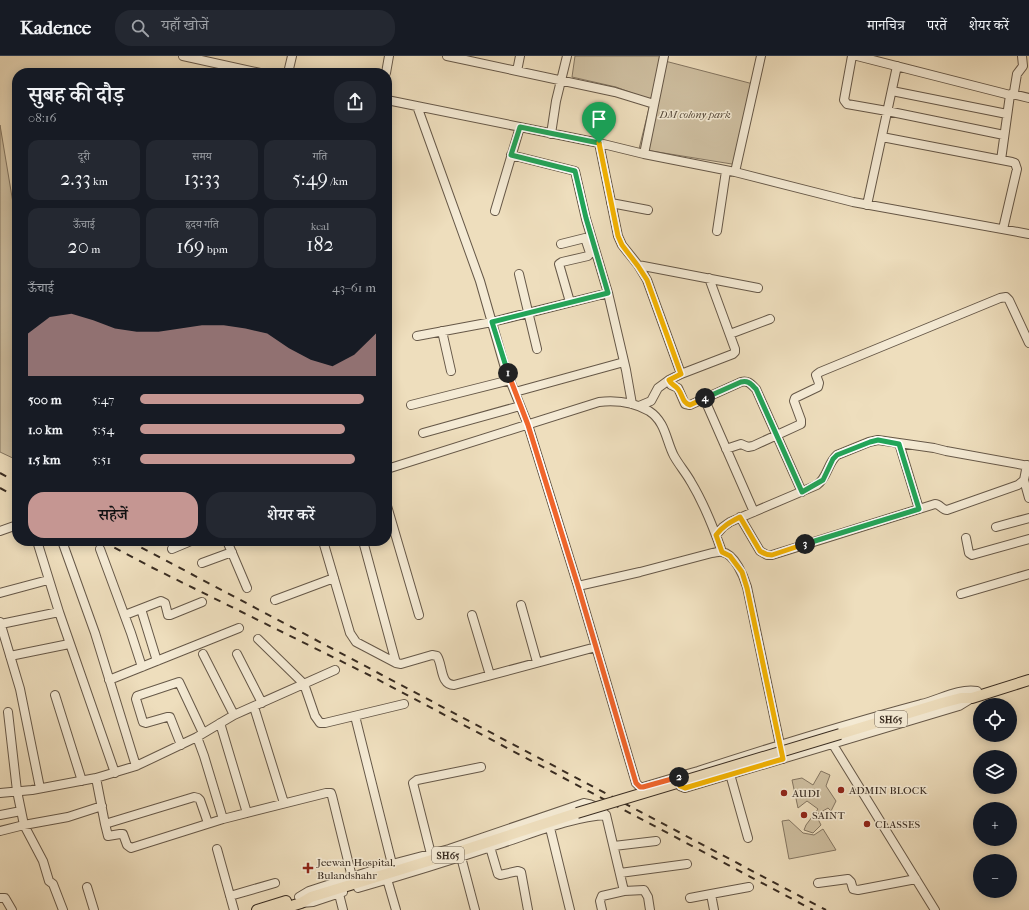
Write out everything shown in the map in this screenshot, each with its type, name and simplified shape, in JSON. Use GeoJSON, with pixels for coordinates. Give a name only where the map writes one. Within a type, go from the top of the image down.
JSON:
{"type":"FeatureCollection","features":[{"type":"Feature","properties":{"kind":"main road","name":"SH65"},"geometry":{"type":"LineString","coordinates":[[975,694],[1029,674]]}},
{"type":"Feature","properties":{"kind":"main road","name":"SH65"},"geometry":{"type":"LineString","coordinates":[[257,910],[300,900],[313,903],[461,851],[577,813],[961,698],[966,694],[975,694],[1029,680]]}},
{"type":"Feature","properties":{"kind":"main road","name":"SH65"},"geometry":{"type":"LineString","coordinates":[[278,910],[300,900]]}},
{"type":"Feature","properties":{"kind":"street"},"geometry":{"type":"LineString","coordinates":[[183,56],[233,68]]}},
{"type":"Feature","properties":{"kind":"street"},"geometry":{"type":"LineString","coordinates":[[289,68],[292,56]]}},
{"type":"Feature","properties":{"kind":"street"},"geometry":{"type":"LineString","coordinates":[[387,68],[389,56]]}},
{"type":"Feature","properties":{"kind":"street"},"geometry":{"type":"LineString","coordinates":[[447,56],[474,59],[517,71],[615,92],[654,104]]}},
{"type":"Feature","properties":{"kind":"street"},"geometry":{"type":"LineString","coordinates":[[517,71],[520,56]]}},
{"type":"Feature","properties":{"kind":"street"},"geometry":{"type":"LineString","coordinates":[[551,134],[556,101],[567,56]]}},
{"type":"Feature","properties":{"kind":"street"},"geometry":{"type":"LineString","coordinates":[[644,154],[664,56]]}},
{"type":"Feature","properties":{"kind":"street"},"geometry":{"type":"LineString","coordinates":[[735,172],[761,56]]}},
{"type":"Feature","properties":{"kind":"street"},"geometry":{"type":"LineString","coordinates":[[852,56],[845,102],[847,104],[1004,135]]}},
{"type":"Feature","properties":{"kind":"street"},"geometry":{"type":"LineString","coordinates":[[857,56],[1011,95],[1029,98]]}},
{"type":"Feature","properties":{"kind":"street"},"geometry":{"type":"LineString","coordinates":[[1001,160],[1007,114],[1017,74],[1023,66],[1022,56]]}},
{"type":"Feature","properties":{"kind":"street"},"geometry":{"type":"LineString","coordinates":[[867,205],[897,66]]}},
{"type":"Feature","properties":{"kind":"street"},"geometry":{"type":"LineString","coordinates":[[892,92],[1007,114]]}},
{"type":"Feature","properties":{"kind":"street"},"geometry":{"type":"LineString","coordinates":[[392,101],[735,172],[867,205],[1029,234]]}},
{"type":"Feature","properties":{"kind":"street"},"geometry":{"type":"LineString","coordinates":[[417,106],[480,281],[510,380],[528,425],[638,785],[643,787],[843,725],[960,692],[969,690],[975,694],[959,706],[685,788],[680,786],[678,779],[680,776]]}},
{"type":"Feature","properties":{"kind":"street"},"geometry":{"type":"LineString","coordinates":[[495,211],[520,127]]}},
{"type":"Feature","properties":{"kind":"street"},"geometry":{"type":"LineString","coordinates":[[882,137],[1015,163],[1017,169],[1002,229]]}},
{"type":"Feature","properties":{"kind":"street"},"geometry":{"type":"LineString","coordinates":[[599,143],[618,236],[622,245],[647,280],[681,374]]}},
{"type":"Feature","properties":{"kind":"street"},"geometry":{"type":"LineString","coordinates":[[511,155],[575,171],[586,218],[608,293],[624,362],[636,405]]}},
{"type":"Feature","properties":{"kind":"street"},"geometry":{"type":"LineString","coordinates":[[717,231],[726,171]]}},
{"type":"Feature","properties":{"kind":"street"},"geometry":{"type":"LineString","coordinates":[[611,203],[648,210]]}},
{"type":"Feature","properties":{"kind":"street"},"geometry":{"type":"LineString","coordinates":[[561,244],[585,238],[590,253],[588,256],[559,264],[570,302]]}},
{"type":"Feature","properties":{"kind":"street"},"geometry":{"type":"LineString","coordinates":[[638,266],[758,288]]}},
{"type":"Feature","properties":{"kind":"street"},"geometry":{"type":"LineString","coordinates":[[519,274],[537,349]]}},
{"type":"Feature","properties":{"kind":"street"},"geometry":{"type":"LineString","coordinates":[[636,405],[651,400],[658,388],[669,380],[733,354],[735,349],[709,278]]}},
{"type":"Feature","properties":{"kind":"street"},"geometry":{"type":"LineString","coordinates":[[417,336],[492,322],[608,293]]}},
{"type":"Feature","properties":{"kind":"street"},"geometry":{"type":"LineString","coordinates":[[726,449],[741,444],[751,447],[801,424],[794,401],[795,398],[818,387],[819,383],[816,377],[818,373],[1000,298],[1006,297],[1009,300],[1029,343]]}},
{"type":"Feature","properties":{"kind":"street"},"geometry":{"type":"LineString","coordinates":[[730,334],[770,319]]}},
{"type":"Feature","properties":{"kind":"street"},"geometry":{"type":"LineString","coordinates":[[442,332],[451,371]]}},
{"type":"Feature","properties":{"kind":"street"},"geometry":{"type":"LineString","coordinates":[[515,392],[624,362]]}},
{"type":"Feature","properties":{"kind":"street"},"geometry":{"type":"LineString","coordinates":[[411,404],[510,380]]}},
{"type":"Feature","properties":{"kind":"street"},"geometry":{"type":"LineString","coordinates":[[669,380],[671,385],[678,388],[684,402],[687,405],[741,382],[749,382],[756,389],[802,492]]}},
{"type":"Feature","properties":{"kind":"street"},"geometry":{"type":"LineString","coordinates":[[704,398],[754,512]]}},
{"type":"Feature","properties":{"kind":"street"},"geometry":{"type":"LineString","coordinates":[[392,467],[599,402],[616,400],[636,405],[658,418],[663,426],[673,454],[692,483],[716,535],[722,552]]}},
{"type":"Feature","properties":{"kind":"street"},"geometry":{"type":"LineString","coordinates":[[423,434],[520,406]]}},
{"type":"Feature","properties":{"kind":"street"},"geometry":{"type":"LineString","coordinates":[[716,535],[730,522],[802,492],[823,480],[833,459],[837,455],[878,440],[934,448],[1028,466],[1024,480],[1029,498]]}},
{"type":"Feature","properties":{"kind":"street"},"geometry":{"type":"LineString","coordinates":[[899,444],[919,509]]}},
{"type":"Feature","properties":{"kind":"street"},"geometry":{"type":"LineString","coordinates":[[740,517],[760,551],[767,555],[935,504],[939,505],[944,510],[947,510],[1018,485],[1024,480]]}},
{"type":"Feature","properties":{"kind":"street"},"geometry":{"type":"LineString","coordinates":[[996,527],[1029,518]]}},
{"type":"Feature","properties":{"kind":"street"},"geometry":{"type":"LineString","coordinates":[[392,523],[419,615]]}},
{"type":"Feature","properties":{"kind":"street"},"geometry":{"type":"LineString","coordinates":[[0,530],[12,526]]}},
{"type":"Feature","properties":{"kind":"street"},"geometry":{"type":"LineString","coordinates":[[966,538],[969,553],[972,555],[1029,539]]}},
{"type":"Feature","properties":{"kind":"street"},"geometry":{"type":"LineString","coordinates":[[38,546],[58,612],[115,773]]}},
{"type":"Feature","properties":{"kind":"street"},"geometry":{"type":"LineString","coordinates":[[64,546],[95,633],[136,766]]}},
{"type":"Feature","properties":{"kind":"street"},"geometry":{"type":"LineString","coordinates":[[172,549],[179,546]]}},
{"type":"Feature","properties":{"kind":"street"},"geometry":{"type":"LineString","coordinates":[[229,546],[247,588]]}},
{"type":"Feature","properties":{"kind":"street"},"geometry":{"type":"LineString","coordinates":[[324,546],[352,638],[356,642],[396,663],[401,664],[435,655],[439,658],[445,681],[450,685],[490,676],[596,647]]}},
{"type":"Feature","properties":{"kind":"street"},"geometry":{"type":"LineString","coordinates":[[364,546],[396,663]]}},
{"type":"Feature","properties":{"kind":"street"},"geometry":{"type":"LineString","coordinates":[[100,549],[125,615],[142,667]]}},
{"type":"Feature","properties":{"kind":"street"},"geometry":{"type":"LineString","coordinates":[[202,563],[232,552]]}},
{"type":"Feature","properties":{"kind":"street"},"geometry":{"type":"LineString","coordinates":[[578,586],[722,552],[730,556],[742,572],[747,588],[783,759]]}},
{"type":"Feature","properties":{"kind":"street"},"geometry":{"type":"LineString","coordinates":[[961,594],[1029,574]]}},
{"type":"Feature","properties":{"kind":"street"},"geometry":{"type":"LineString","coordinates":[[275,600],[334,578]]}},
{"type":"Feature","properties":{"kind":"street"},"geometry":{"type":"LineString","coordinates":[[0,593],[48,580]]}},
{"type":"Feature","properties":{"kind":"street"},"geometry":{"type":"LineString","coordinates":[[125,615],[163,601],[169,616],[202,602]]}},
{"type":"Feature","properties":{"kind":"street"},"geometry":{"type":"LineString","coordinates":[[521,605],[537,662]]}},
{"type":"Feature","properties":{"kind":"street"},"geometry":{"type":"LineString","coordinates":[[140,609],[157,661]]}},
{"type":"Feature","properties":{"kind":"street"},"geometry":{"type":"LineString","coordinates":[[40,788],[20,689],[0,623],[58,612]]}},
{"type":"Feature","properties":{"kind":"street"},"geometry":{"type":"LineString","coordinates":[[472,615],[490,676]]}},
{"type":"Feature","properties":{"kind":"street"},"geometry":{"type":"LineString","coordinates":[[109,680],[239,628]]}},
{"type":"Feature","properties":{"kind":"street"},"geometry":{"type":"LineString","coordinates":[[258,639],[304,684],[315,716],[320,723],[404,704]]}},
{"type":"Feature","properties":{"kind":"street"},"geometry":{"type":"LineString","coordinates":[[10,656],[69,644]]}},
{"type":"Feature","properties":{"kind":"street"},"geometry":{"type":"LineString","coordinates":[[203,654],[234,715]]}},
{"type":"Feature","properties":{"kind":"street"},"geometry":{"type":"LineString","coordinates":[[237,654],[258,705],[284,804]]}},
{"type":"Feature","properties":{"kind":"street"},"geometry":{"type":"LineString","coordinates":[[0,792],[17,792],[82,781],[136,766],[181,745],[234,715],[335,670]]}},
{"type":"Feature","properties":{"kind":"street"},"geometry":{"type":"LineString","coordinates":[[181,745],[170,717],[146,723],[143,722],[136,699],[137,696],[179,682],[182,686],[200,735],[204,756],[223,819]]}},
{"type":"Feature","properties":{"kind":"street"},"geometry":{"type":"LineString","coordinates":[[55,695],[82,781]]}},
{"type":"Feature","properties":{"kind":"street"},"geometry":{"type":"LineString","coordinates":[[8,712],[17,792],[24,825],[43,861],[49,881],[52,884],[63,910]]}},
{"type":"Feature","properties":{"kind":"street"},"geometry":{"type":"LineString","coordinates":[[355,716],[392,864]]}},
{"type":"Feature","properties":{"kind":"street"},"geometry":{"type":"LineString","coordinates":[[220,723],[247,813]]}},
{"type":"Feature","properties":{"kind":"street"},"geometry":{"type":"LineString","coordinates":[[832,743],[935,910]]}},
{"type":"Feature","properties":{"kind":"street"},"geometry":{"type":"LineString","coordinates":[[431,854],[413,783],[417,780],[481,767]]}},
{"type":"Feature","properties":{"kind":"street"},"geometry":{"type":"LineString","coordinates":[[730,774],[748,838]]}},
{"type":"Feature","properties":{"kind":"street"},"geometry":{"type":"LineString","coordinates":[[96,778],[108,836],[123,834],[127,845],[131,848],[208,823],[331,793],[352,877]]}},
{"type":"Feature","properties":{"kind":"street"},"geometry":{"type":"LineString","coordinates":[[105,824],[194,797],[200,800],[208,823]]}},
{"type":"Feature","properties":{"kind":"street"},"geometry":{"type":"LineString","coordinates":[[300,900],[309,891],[392,864],[431,854],[584,803],[600,808],[606,816],[624,891]]}},
{"type":"Feature","properties":{"kind":"street"},"geometry":{"type":"LineString","coordinates":[[0,831],[68,817],[102,806]]}},
{"type":"Feature","properties":{"kind":"street"},"geometry":{"type":"LineString","coordinates":[[0,815],[21,811]]}},
{"type":"Feature","properties":{"kind":"street"},"geometry":{"type":"LineString","coordinates":[[313,903],[550,828],[590,817],[606,816]]}},
{"type":"Feature","properties":{"kind":"street"},"geometry":{"type":"LineString","coordinates":[[550,828],[570,910]]}},
{"type":"Feature","properties":{"kind":"street"},"geometry":{"type":"LineString","coordinates":[[614,846],[656,841]]}},
{"type":"Feature","properties":{"kind":"street"},"geometry":{"type":"LineString","coordinates":[[490,847],[498,874],[502,875],[518,871],[521,872],[528,910]]}},
{"type":"Feature","properties":{"kind":"street"},"geometry":{"type":"LineString","coordinates":[[217,849],[234,910]]}},
{"type":"Feature","properties":{"kind":"street"},"geometry":{"type":"LineString","coordinates":[[461,857],[474,910]]}},
{"type":"Feature","properties":{"kind":"street"},"geometry":{"type":"LineString","coordinates":[[620,873],[686,864]]}},
{"type":"Feature","properties":{"kind":"street"},"geometry":{"type":"LineString","coordinates":[[387,879],[396,910]]}},
{"type":"Feature","properties":{"kind":"street"},"geometry":{"type":"LineString","coordinates":[[818,883],[848,879],[853,889],[858,890],[916,879]]}},
{"type":"Feature","properties":{"kind":"street"},"geometry":{"type":"LineString","coordinates":[[230,896],[276,882]]}},
{"type":"Feature","properties":{"kind":"street"},"geometry":{"type":"LineString","coordinates":[[87,887],[94,910]]}},
{"type":"Feature","properties":{"kind":"street"},"geometry":{"type":"LineString","coordinates":[[690,898],[749,887]]}},
{"type":"Feature","properties":{"kind":"street"},"geometry":{"type":"LineString","coordinates":[[602,910],[600,901],[602,896],[624,891],[644,890],[648,897],[650,910]]}},
{"type":"Feature","properties":{"kind":"street"},"geometry":{"type":"LineString","coordinates":[[339,894],[343,910]]}},
{"type":"Feature","properties":{"kind":"street"},"geometry":{"type":"LineString","coordinates":[[711,894],[714,910]]}},
{"type":"Feature","properties":{"kind":"street"},"geometry":{"type":"LineString","coordinates":[[0,898],[5,898],[12,910]]}},
{"type":"Feature","properties":{"kind":"green space","name":"DM colony park"},"geometry":{"type":"Polygon","coordinates":[[[575,56],[667,56],[665,61],[757,85],[738,165],[639,149],[651,100],[616,87],[572,77],[575,56]]]}},
{"type":"Feature","properties":{"kind":"green space"},"geometry":{"type":"Polygon","coordinates":[[[0,125],[12,197],[12,458],[0,452],[0,125]]]}},
{"type":"Feature","properties":{"kind":"green space"},"geometry":{"type":"Polygon","coordinates":[[[821,771],[830,775],[826,786],[836,801],[831,811],[828,808],[816,815],[821,825],[813,833],[804,830],[818,809],[807,801],[798,808],[792,780],[802,778],[813,785],[821,771]]]}},
{"type":"Feature","properties":{"kind":"green space"},"geometry":{"type":"Polygon","coordinates":[[[789,820],[803,833],[814,835],[823,829],[836,850],[789,859],[782,821],[789,820]]]}},
{"type":"Feature","properties":{"kind":"railway"},"geometry":{"type":"LineString","coordinates":[[0,473],[12,479]]}},
{"type":"Feature","properties":{"kind":"railway"},"geometry":{"type":"LineString","coordinates":[[0,488],[12,494]]}},
{"type":"Feature","properties":{"kind":"railway"},"geometry":{"type":"LineString","coordinates":[[111,546],[373,677],[813,910]]}},
{"type":"Feature","properties":{"kind":"railway"},"geometry":{"type":"LineString","coordinates":[[138,546],[826,910]]}},
{"type":"Feature","properties":{"kind":"place","name":"ADMIN BLOCK"},"geometry":{"type":"Point","coordinates":[841,790]}},
{"type":"Feature","properties":{"kind":"place","name":"AUDI"},"geometry":{"type":"Point","coordinates":[784,793]}},
{"type":"Feature","properties":{"kind":"place","name":"SAINT"},"geometry":{"type":"Point","coordinates":[804,815]}},
{"type":"Feature","properties":{"kind":"place","name":"CLASSES"},"geometry":{"type":"Point","coordinates":[867,824]}},
{"type":"Feature","properties":{"kind":"place","name":"Jeewan Hospital, Bulandshahr"},"geometry":{"type":"Point","coordinates":[308,868]}},
{"type":"Feature","properties":{"kind":"route"},"geometry":{"type":"LineString","coordinates":[[520,127],[599,143],[618,236],[622,245],[643,272],[647,280],[681,374],[669,380],[670,384],[678,388],[685,404],[690,405],[741,382],[749,382],[756,389],[802,492],[817,485],[823,480],[833,459],[843,452],[878,440],[899,444],[919,509],[772,555],[763,554],[760,551],[740,517],[723,527],[716,535],[722,552],[730,556],[742,572],[747,588],[783,759],[685,788],[680,786],[678,779],[680,776],[643,787],[640,787],[636,783],[610,692],[528,425],[505,368],[492,322],[608,293],[586,218],[575,171],[511,155],[520,127]]}}]}
